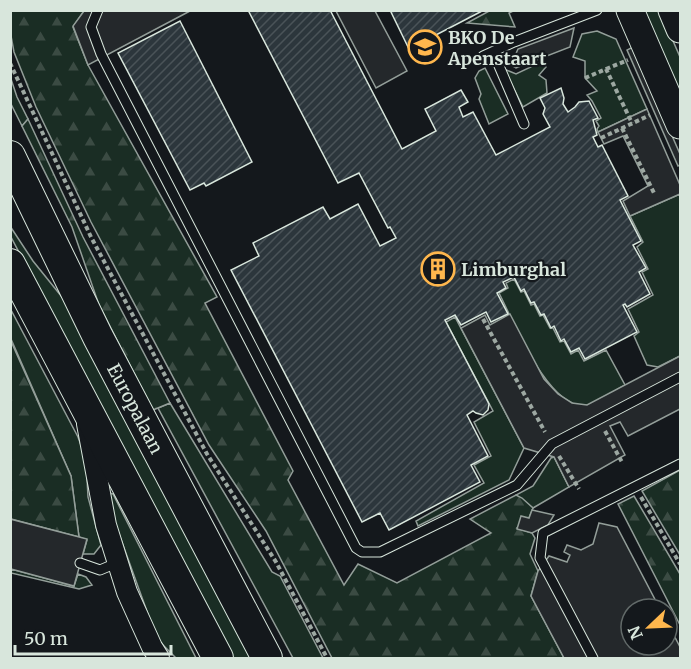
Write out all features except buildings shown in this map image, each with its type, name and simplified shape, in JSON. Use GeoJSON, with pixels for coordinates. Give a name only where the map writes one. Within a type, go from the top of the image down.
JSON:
{"type":"FeatureCollection","features":[{"type":"Feature","properties":{"kind":"main road"},"geometry":{"type":"LineString","coordinates":[[630,10],[669,118]]}},
{"type":"Feature","properties":{"kind":"main road"},"geometry":{"type":"LineString","coordinates":[[672,10],[681,29]]}},
{"type":"Feature","properties":{"kind":"main road","name":"Europalaan"},"geometry":{"type":"LineString","coordinates":[[10,156],[98,337],[267,658]]}},
{"type":"Feature","properties":{"kind":"main road"},"geometry":{"type":"LineString","coordinates":[[10,264],[218,658]]}},
{"type":"Feature","properties":{"kind":"street"},"geometry":{"type":"LineString","coordinates":[[84,403],[106,525],[127,592],[159,658]]}},
{"type":"Feature","properties":{"kind":"lane"},"geometry":{"type":"LineString","coordinates":[[98,10],[91,27],[101,54],[356,548],[362,552],[380,552],[517,485],[552,444],[681,377]]}},
{"type":"Feature","properties":{"kind":"lane"},"geometry":{"type":"LineString","coordinates":[[483,56],[597,10]]}},
{"type":"Feature","properties":{"kind":"lane"},"geometry":{"type":"LineString","coordinates":[[493,52],[524,124]]}},
{"type":"Feature","properties":{"kind":"lane"},"geometry":{"type":"LineString","coordinates":[[593,658],[540,558],[543,533],[681,464]]}},
{"type":"Feature","properties":{"kind":"lane"},"geometry":{"type":"LineString","coordinates":[[80,563],[100,570],[119,561]]}},
{"type":"Feature","properties":{"kind":"path"},"geometry":{"type":"LineString","coordinates":[[585,78],[628,59]]}},
{"type":"Feature","properties":{"kind":"path"},"geometry":{"type":"LineString","coordinates":[[10,63],[91,237],[207,454],[276,562],[327,658]]}},
{"type":"Feature","properties":{"kind":"path"},"geometry":{"type":"LineString","coordinates":[[606,69],[632,123]]}},
{"type":"Feature","properties":{"kind":"path"},"geometry":{"type":"LineString","coordinates":[[601,138],[632,123],[669,118]]}},
{"type":"Feature","properties":{"kind":"path"},"geometry":{"type":"LineString","coordinates":[[622,128],[654,193]]}},
{"type":"Feature","properties":{"kind":"path"},"geometry":{"type":"LineString","coordinates":[[483,319],[579,489]]}},
{"type":"Feature","properties":{"kind":"path"},"geometry":{"type":"LineString","coordinates":[[598,419],[623,464]]}},
{"type":"Feature","properties":{"kind":"path"},"geometry":{"type":"LineString","coordinates":[[639,494],[681,564]]}},
{"type":"Feature","properties":{"kind":"green space"},"geometry":{"type":"Polygon","coordinates":[[[491,10],[513,11],[509,13],[515,27],[467,23],[491,10]]]}},
{"type":"Feature","properties":{"kind":"green space"},"geometry":{"type":"Polygon","coordinates":[[[10,11],[84,11],[73,27],[88,65],[217,297],[205,303],[293,471],[288,480],[344,585],[358,564],[397,583],[491,533],[470,519],[516,495],[533,508],[529,518],[517,528],[532,533],[535,538],[530,554],[538,571],[531,596],[564,658],[332,658],[266,531],[209,445],[91,222],[36,107],[14,52],[10,11]]]}},
{"type":"Feature","properties":{"kind":"green space"},"geometry":{"type":"Polygon","coordinates":[[[643,11],[660,11],[680,57],[680,93],[643,11]]]}},
{"type":"Feature","properties":{"kind":"green space"},"geometry":{"type":"Polygon","coordinates":[[[597,31],[616,39],[647,109],[598,132],[599,126],[596,121],[601,118],[587,95],[597,91],[585,78],[585,61],[573,57],[582,34],[597,31]]]}},
{"type":"Feature","properties":{"kind":"green space"},"geometry":{"type":"Polygon","coordinates":[[[539,63],[546,67],[539,75],[546,80],[547,93],[523,107],[504,69],[516,74],[539,63]]]}},
{"type":"Feature","properties":{"kind":"green space"},"geometry":{"type":"Polygon","coordinates":[[[485,68],[508,114],[489,124],[479,99],[481,94],[475,78],[479,71],[485,68]]]}},
{"type":"Feature","properties":{"kind":"green space"},"geometry":{"type":"Polygon","coordinates":[[[10,76],[28,119],[22,126],[11,104],[10,76]]]}},
{"type":"Feature","properties":{"kind":"green space"},"geometry":{"type":"Polygon","coordinates":[[[28,119],[83,237],[170,403],[153,410],[99,305],[72,227],[22,126],[28,119]]]}},
{"type":"Feature","properties":{"kind":"green space"},"geometry":{"type":"Polygon","coordinates":[[[680,194],[680,356],[658,367],[647,365],[634,336],[639,332],[628,309],[653,295],[642,272],[648,269],[637,247],[643,242],[630,216],[680,194]]]}},
{"type":"Feature","properties":{"kind":"green space"},"geometry":{"type":"Polygon","coordinates":[[[10,226],[33,261],[70,307],[253,658],[231,658],[11,237],[10,226]]]}},
{"type":"Feature","properties":{"kind":"green space"},"geometry":{"type":"Polygon","coordinates":[[[514,279],[521,292],[524,291],[531,305],[534,304],[540,316],[543,315],[550,328],[553,328],[560,342],[564,341],[571,354],[578,350],[584,361],[606,350],[625,385],[588,405],[574,404],[560,395],[534,362],[499,293],[508,288],[506,283],[514,279]]]}},
{"type":"Feature","properties":{"kind":"green space"},"geometry":{"type":"Polygon","coordinates":[[[10,308],[78,437],[86,459],[88,497],[101,545],[94,554],[83,554],[87,540],[79,537],[71,476],[11,339],[10,308]]]}},
{"type":"Feature","properties":{"kind":"green space"},"geometry":{"type":"Polygon","coordinates":[[[455,317],[524,448],[509,480],[418,526],[416,521],[484,483],[474,465],[491,456],[474,422],[493,411],[446,322],[455,317]]]}},
{"type":"Feature","properties":{"kind":"green space"},"geometry":{"type":"Polygon","coordinates":[[[10,339],[71,476],[79,537],[11,519],[10,339]]]}},
{"type":"Feature","properties":{"kind":"green space"},"geometry":{"type":"Polygon","coordinates":[[[170,403],[272,572],[280,576],[323,658],[293,658],[158,408],[170,403]]]}},
{"type":"Feature","properties":{"kind":"green space"},"geometry":{"type":"Polygon","coordinates":[[[554,457],[569,487],[533,508],[516,495],[533,486],[551,458],[554,457]]]}},
{"type":"Feature","properties":{"kind":"green space"},"geometry":{"type":"Polygon","coordinates":[[[680,470],[680,555],[642,491],[680,470]]]}},
{"type":"Feature","properties":{"kind":"green space"},"geometry":{"type":"Polygon","coordinates":[[[109,493],[113,494],[196,658],[176,658],[159,641],[106,498],[109,493]]]}},
{"type":"Feature","properties":{"kind":"green space"},"geometry":{"type":"Polygon","coordinates":[[[634,496],[680,574],[680,625],[679,597],[666,597],[618,504],[634,496]]]}},
{"type":"Feature","properties":{"kind":"green space"},"geometry":{"type":"Polygon","coordinates":[[[11,569],[74,586],[78,574],[86,577],[92,585],[79,589],[11,573],[11,569]]]}},
{"type":"Feature","properties":{"kind":"shaded area"},"geometry":{"type":"Polygon","coordinates":[[[84,11],[190,11],[88,65],[73,26],[84,11]]]}},
{"type":"Feature","properties":{"kind":"shaded area"},"geometry":{"type":"Polygon","coordinates":[[[336,11],[375,11],[407,71],[376,88],[336,11]]]}},
{"type":"Feature","properties":{"kind":"shaded area"},"geometry":{"type":"Polygon","coordinates":[[[574,28],[570,47],[516,68],[511,65],[518,49],[574,28]]]}},
{"type":"Feature","properties":{"kind":"shaded area"},"geometry":{"type":"Polygon","coordinates":[[[633,47],[680,154],[680,165],[678,166],[627,50],[633,47]]]}},
{"type":"Feature","properties":{"kind":"shaded area"},"geometry":{"type":"Polygon","coordinates":[[[647,109],[680,185],[680,194],[630,216],[623,201],[648,186],[623,136],[604,144],[598,132],[647,109]]]}},
{"type":"Feature","properties":{"kind":"shaded area"},"geometry":{"type":"Polygon","coordinates":[[[510,314],[544,379],[558,394],[572,403],[587,405],[680,356],[680,409],[628,436],[620,422],[610,426],[625,455],[569,487],[554,457],[524,448],[461,328],[485,315],[490,325],[510,314]]]}},
{"type":"Feature","properties":{"kind":"shaded area"},"geometry":{"type":"Polygon","coordinates":[[[532,510],[554,515],[548,525],[532,533],[517,529],[521,516],[529,518],[532,510]]]}},
{"type":"Feature","properties":{"kind":"shaded area"},"geometry":{"type":"Polygon","coordinates":[[[10,519],[87,539],[74,586],[11,569],[10,519]]]}},
{"type":"Feature","properties":{"kind":"shaded area"},"geometry":{"type":"Polygon","coordinates":[[[599,523],[617,527],[654,597],[619,597],[619,657],[679,657],[679,645],[680,658],[564,658],[531,596],[538,571],[549,556],[567,562],[570,555],[564,552],[567,545],[581,550],[593,544],[599,523]]]}},
{"type":"Feature","properties":{"kind":"place","name":"BKO De Apenstaart"},"geometry":{"type":"Point","coordinates":[425,47]}},
{"type":"Feature","properties":{"kind":"place","name":"Limburghal"},"geometry":{"type":"Point","coordinates":[438,269]}}]}
